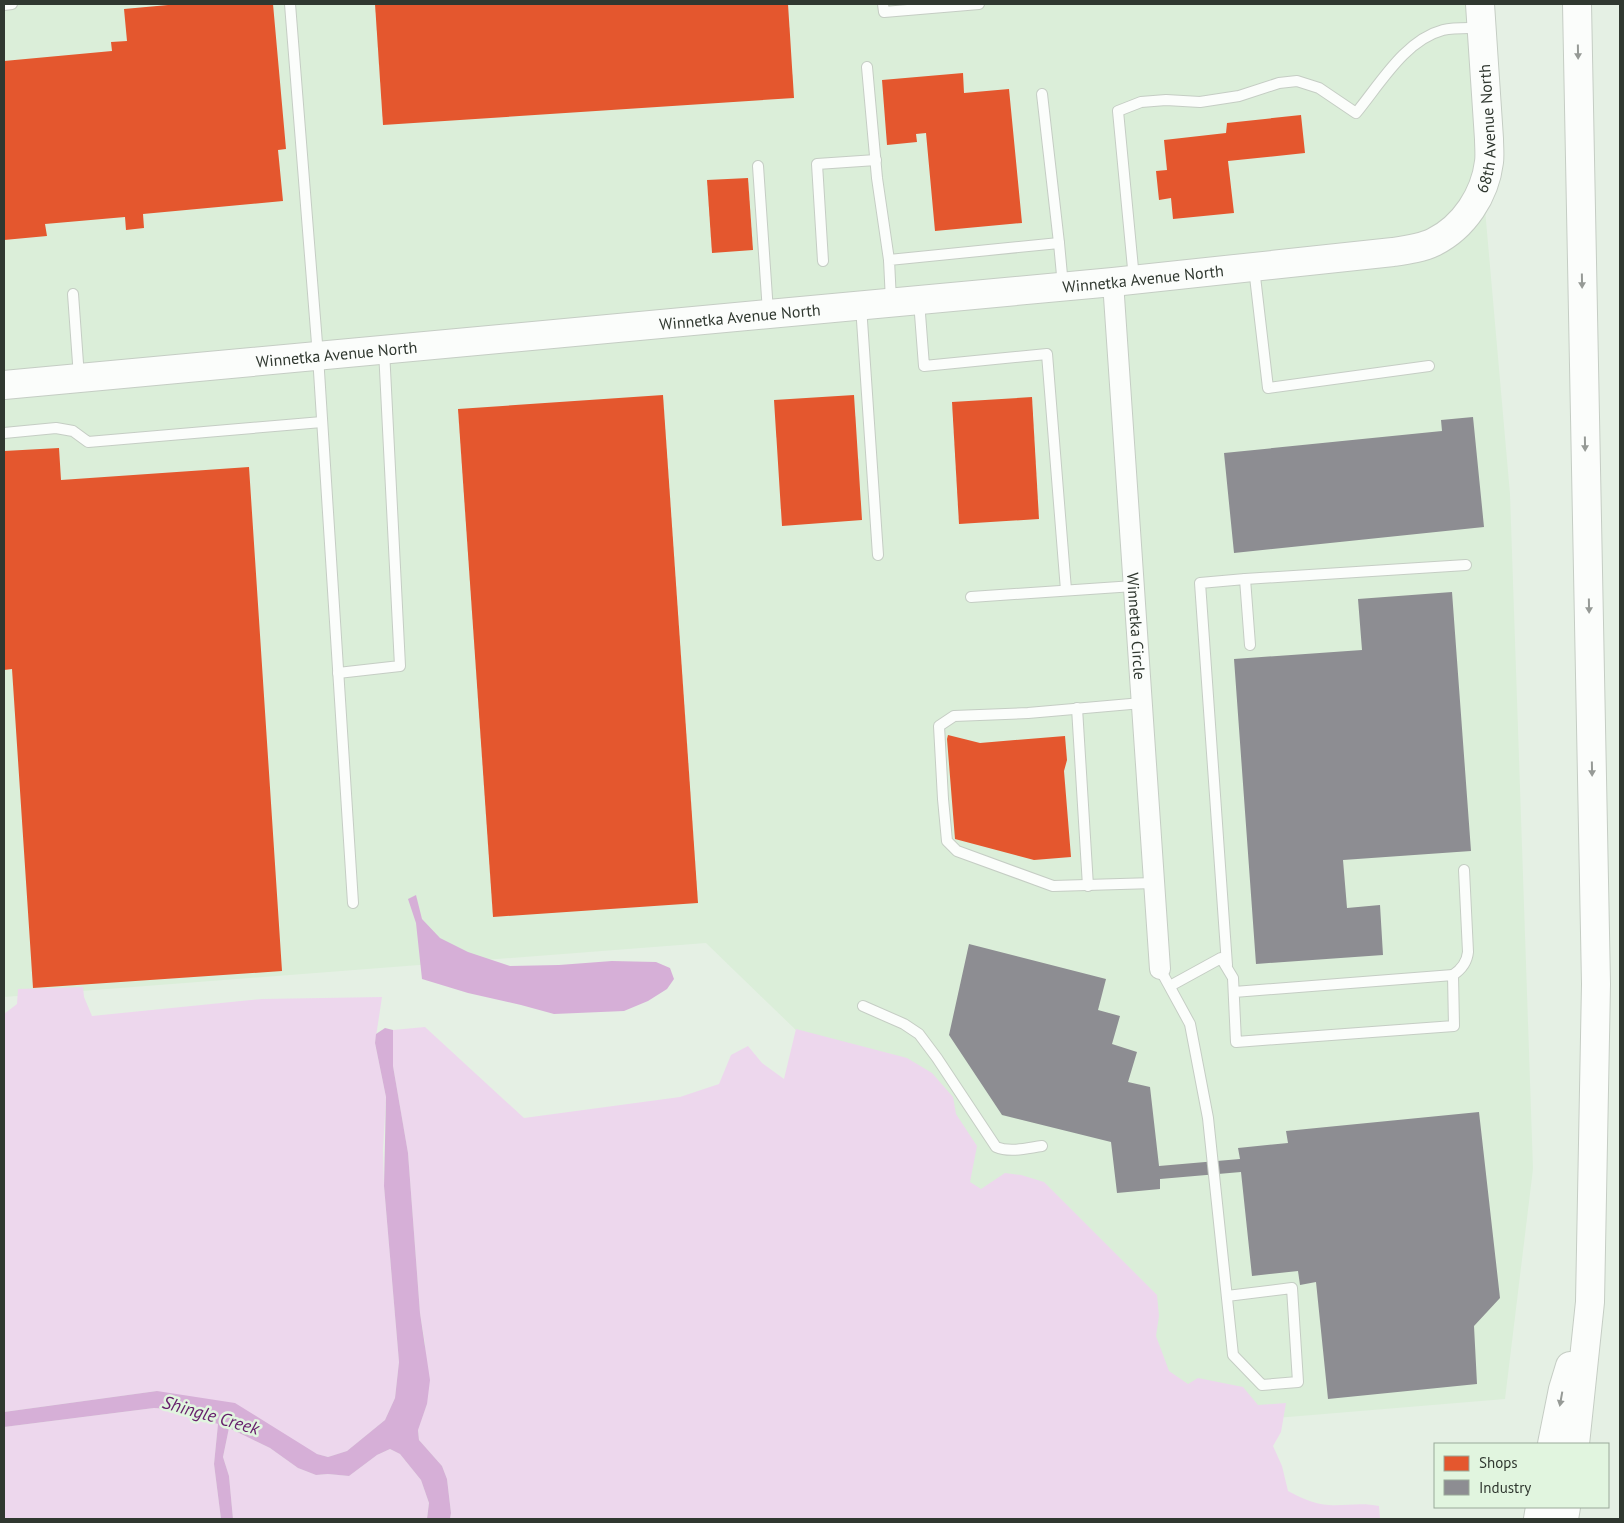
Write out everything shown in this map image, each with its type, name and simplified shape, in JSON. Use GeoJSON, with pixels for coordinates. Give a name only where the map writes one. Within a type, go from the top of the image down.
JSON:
{"type":"FeatureCollection","features":[{"type":"Feature","properties":{"kind":"main road"},"geometry":{"type":"LineString","coordinates":[[1575,1443],[1590,1302],[1596,984],[1577,4]]}},
{"type":"Feature","properties":{"kind":"main road","name":"68th Avenue North"},"geometry":{"type":"LineString","coordinates":[[1465,218],[1477,200],[1485,181],[1490,161],[1481,16]]}},
{"type":"Feature","properties":{"kind":"main road","name":"Winnetka Avenue North"},"geometry":{"type":"LineString","coordinates":[[4,385],[1063,287],[1254,267],[1413,248],[1434,242],[1451,231],[1465,218]]}},
{"type":"Feature","properties":{"kind":"main road"},"geometry":{"type":"LineString","coordinates":[[1552,1443],[1562,1389],[1590,1302]]}},
{"type":"Feature","properties":{"kind":"street","name":"Winnetka Circle"},"geometry":{"type":"LineString","coordinates":[[1123,281],[1134,586],[1154,883],[1165,978]]}},
{"type":"Feature","properties":{"kind":"lane"},"geometry":{"type":"LineString","coordinates":[[4,5],[12,4]]}},
{"type":"Feature","properties":{"kind":"lane"},"geometry":{"type":"LineString","coordinates":[[290,4],[318,356],[353,903]]}},
{"type":"Feature","properties":{"kind":"lane"},"geometry":{"type":"LineString","coordinates":[[883,4],[884,12],[979,4]]}},
{"type":"Feature","properties":{"kind":"lane"},"geometry":{"type":"LineString","coordinates":[[1123,281],[1118,111],[1141,102],[1166,100],[1200,102],[1240,96],[1279,83],[1297,81],[1320,88],[1356,113],[1402,55],[1429,35],[1481,16]]}},
{"type":"Feature","properties":{"kind":"lane"},"geometry":{"type":"LineString","coordinates":[[867,67],[876,160],[889,260],[891,302]]}},
{"type":"Feature","properties":{"kind":"lane"},"geometry":{"type":"LineString","coordinates":[[1042,94],[1063,287]]}},
{"type":"Feature","properties":{"kind":"lane"},"geometry":{"type":"LineString","coordinates":[[823,262],[817,164],[876,160]]}},
{"type":"Feature","properties":{"kind":"lane"},"geometry":{"type":"LineString","coordinates":[[758,166],[768,313]]}},
{"type":"Feature","properties":{"kind":"lane"},"geometry":{"type":"LineString","coordinates":[[889,260],[1059,243]]}},
{"type":"Feature","properties":{"kind":"lane"},"geometry":{"type":"LineString","coordinates":[[1254,267],[1268,388],[1429,366]]}},
{"type":"Feature","properties":{"kind":"lane"},"geometry":{"type":"LineString","coordinates":[[73,294],[80,378]]}},
{"type":"Feature","properties":{"kind":"lane"},"geometry":{"type":"LineString","coordinates":[[919,300],[924,366],[1047,354],[1066,590]]}},
{"type":"Feature","properties":{"kind":"lane"},"geometry":{"type":"LineString","coordinates":[[861,305],[878,556]]}},
{"type":"Feature","properties":{"kind":"lane"},"geometry":{"type":"LineString","coordinates":[[338,673],[400,666],[384,350]]}},
{"type":"Feature","properties":{"kind":"lane"},"geometry":{"type":"LineString","coordinates":[[4,433],[56,428],[73,431],[88,442],[322,422]]}},
{"type":"Feature","properties":{"kind":"lane"},"geometry":{"type":"LineString","coordinates":[[1227,968],[1200,583],[1466,565]]}},
{"type":"Feature","properties":{"kind":"lane"},"geometry":{"type":"LineString","coordinates":[[1245,579],[1250,645]]}},
{"type":"Feature","properties":{"kind":"lane"},"geometry":{"type":"LineString","coordinates":[[972,597],[1134,586]]}},
{"type":"Feature","properties":{"kind":"lane"},"geometry":{"type":"LineString","coordinates":[[1142,703],[1028,713],[954,716],[939,726],[943,799],[948,840],[957,851],[1053,886],[1154,883]]}},
{"type":"Feature","properties":{"kind":"lane"},"geometry":{"type":"LineString","coordinates":[[1077,708],[1088,886]]}},
{"type":"Feature","properties":{"kind":"lane"},"geometry":{"type":"LineString","coordinates":[[1234,992],[1453,975],[1463,966],[1468,952],[1464,870]]}},
{"type":"Feature","properties":{"kind":"lane"},"geometry":{"type":"LineString","coordinates":[[1226,1296],[1292,1288],[1298,1382],[1262,1385],[1233,1355],[1226,1296],[1208,1118],[1190,1024],[1165,978],[1221,958],[1233,978],[1236,1042],[1454,1026],[1453,975]]}},
{"type":"Feature","properties":{"kind":"lane"},"geometry":{"type":"LineString","coordinates":[[862,1006],[904,1024],[919,1034],[996,1147],[1003,1150],[1014,1150],[1042,1146]]}},
{"type":"Feature","properties":{"kind":"shaded area"},"geometry":{"type":"Polygon","coordinates":[[[4,4],[1467,4],[1510,494],[1533,1169],[1505,1399],[1203,1424],[706,943],[4,997],[4,4]]]}},
{"type":"Feature","properties":{"kind":"shaded area"},"geometry":{"type":"Polygon","coordinates":[[[83,987],[84,997],[92,1016],[262,999],[382,997],[375,1043],[386,1097],[383,1150],[384,1186],[399,1362],[395,1398],[385,1420],[347,1451],[328,1457],[317,1454],[157,1391],[4,1412],[4,1014],[17,1004],[18,989],[83,987]]]}},
{"type":"Feature","properties":{"kind":"shaded area"},"geometry":{"type":"Polygon","coordinates":[[[425,1027],[524,1118],[680,1097],[719,1084],[731,1055],[748,1046],[762,1063],[784,1079],[796,1029],[907,1058],[932,1073],[953,1097],[956,1114],[977,1146],[970,1182],[981,1189],[1005,1173],[1021,1175],[1044,1182],[1157,1295],[1159,1316],[1156,1336],[1169,1371],[1188,1384],[1198,1378],[1243,1387],[1258,1405],[1286,1403],[1281,1432],[1273,1446],[1282,1466],[1288,1491],[1323,1504],[1366,1504],[1379,1506],[1380,1519],[450,1519],[447,1479],[442,1466],[419,1440],[418,1429],[427,1404],[425,1344],[420,1313],[408,1153],[393,1066],[393,1030],[425,1027]]]}},
{"type":"Feature","properties":{"kind":"shaded area"},"geometry":{"type":"Polygon","coordinates":[[[154,1408],[169,1409],[218,1424],[214,1464],[221,1519],[4,1519],[4,1427],[154,1408]]]}},
{"type":"Feature","properties":{"kind":"shaded area"},"geometry":{"type":"Polygon","coordinates":[[[229,1428],[270,1448],[298,1468],[316,1475],[349,1476],[377,1455],[390,1449],[400,1454],[421,1480],[429,1503],[427,1519],[233,1519],[229,1476],[223,1457],[229,1428]]]}},
{"type":"Feature","properties":{"kind":"water"},"geometry":{"type":"Polygon","coordinates":[[[416,895],[422,919],[440,938],[468,952],[510,966],[612,961],[656,962],[670,968],[674,979],[667,989],[648,1001],[624,1011],[554,1014],[468,993],[422,979],[416,923],[408,899],[416,895]]]}},
{"type":"Feature","properties":{"kind":"water","name":"Shingle Creek"},"geometry":{"type":"Polygon","coordinates":[[[385,1028],[393,1030],[393,1066],[408,1153],[420,1313],[430,1380],[427,1404],[418,1430],[419,1440],[442,1466],[447,1479],[450,1519],[427,1519],[429,1503],[421,1480],[400,1454],[390,1449],[377,1455],[349,1476],[316,1475],[298,1468],[270,1448],[229,1428],[223,1457],[229,1476],[233,1519],[221,1519],[214,1464],[218,1424],[169,1409],[154,1408],[4,1427],[4,1412],[157,1391],[235,1403],[317,1454],[328,1457],[347,1451],[385,1420],[395,1398],[399,1362],[384,1186],[386,1097],[375,1043],[376,1034],[385,1028]]]}},
{"type":"Feature","properties":{"kind":"building: Shops"},"geometry":{"type":"Polygon","coordinates":[[[179,4],[273,4],[286,149],[278,150],[283,201],[143,214],[144,228],[126,230],[125,217],[45,224],[47,236],[4,240],[4,61],[112,51],[111,42],[127,41],[124,9],[179,4]]]}},
{"type":"Feature","properties":{"kind":"building: Shops"},"geometry":{"type":"Polygon","coordinates":[[[375,4],[788,4],[794,98],[383,125],[375,4]]]}},
{"type":"Feature","properties":{"kind":"building: Shops"},"geometry":{"type":"Polygon","coordinates":[[[963,73],[964,93],[1009,89],[1022,223],[935,231],[926,133],[916,134],[917,142],[887,145],[882,80],[963,73]]]}},
{"type":"Feature","properties":{"kind":"building: Shops"},"geometry":{"type":"Polygon","coordinates":[[[1301,115],[1305,153],[1228,161],[1234,213],[1173,219],[1171,198],[1159,200],[1156,171],[1167,170],[1164,140],[1226,133],[1227,123],[1301,115]]]}},
{"type":"Feature","properties":{"kind":"building: Shops"},"geometry":{"type":"Polygon","coordinates":[[[748,178],[753,250],[712,253],[707,180],[748,178]]]}},
{"type":"Feature","properties":{"kind":"building: Shops"},"geometry":{"type":"Polygon","coordinates":[[[663,395],[698,903],[493,917],[458,409],[663,395]]]}},
{"type":"Feature","properties":{"kind":"building: Shops"},"geometry":{"type":"Polygon","coordinates":[[[854,395],[862,520],[782,526],[774,400],[854,395]]]}},
{"type":"Feature","properties":{"kind":"building: Shops"},"geometry":{"type":"Polygon","coordinates":[[[1032,397],[1039,519],[959,524],[952,402],[1032,397]]]}},
{"type":"Feature","properties":{"kind":"building: Shops"},"geometry":{"type":"Polygon","coordinates":[[[59,448],[61,480],[249,467],[282,971],[33,988],[12,669],[4,670],[4,451],[59,448]]]}},
{"type":"Feature","properties":{"kind":"building: Shops"},"geometry":{"type":"Polygon","coordinates":[[[948,735],[980,743],[1065,736],[1067,760],[1064,771],[1071,857],[1034,860],[955,839],[948,735]]]}},
{"type":"Feature","properties":{"kind":"building: Industry"},"geometry":{"type":"Polygon","coordinates":[[[1473,417],[1484,527],[1234,553],[1224,453],[1442,431],[1441,420],[1473,417]]]}},
{"type":"Feature","properties":{"kind":"building: Industry"},"geometry":{"type":"Polygon","coordinates":[[[1452,592],[1471,851],[1343,860],[1347,908],[1380,905],[1383,955],[1256,964],[1234,659],[1362,650],[1358,599],[1452,592]]]}},
{"type":"Feature","properties":{"kind":"building: Industry"},"geometry":{"type":"Polygon","coordinates":[[[969,944],[1106,979],[1098,1010],[1120,1016],[1112,1044],[1137,1052],[1128,1082],[1150,1087],[1159,1166],[1240,1159],[1238,1148],[1288,1143],[1286,1131],[1479,1112],[1500,1298],[1474,1326],[1477,1384],[1328,1399],[1316,1282],[1300,1285],[1298,1271],[1252,1276],[1241,1172],[1160,1179],[1160,1189],[1117,1193],[1111,1142],[1002,1115],[949,1035],[969,944]]]}}]}
